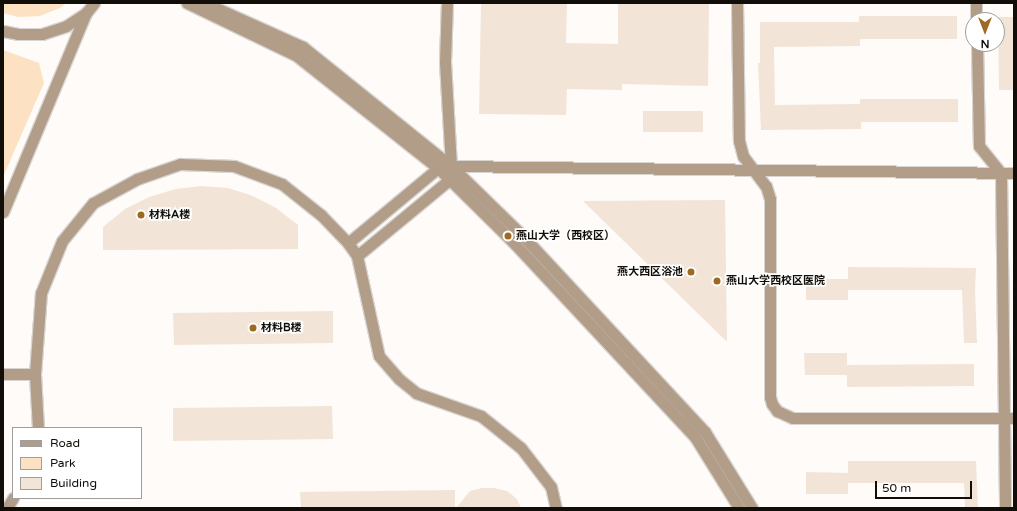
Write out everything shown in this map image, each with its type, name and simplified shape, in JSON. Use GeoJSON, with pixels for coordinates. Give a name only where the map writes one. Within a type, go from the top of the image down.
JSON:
{"type":"FeatureCollection","features":[{"type":"Feature","properties":{"kind":"street"},"geometry":{"type":"LineString","coordinates":[[3,31],[18,34],[42,34],[66,26],[86,12],[94,3]]}},
{"type":"Feature","properties":{"kind":"street"},"geometry":{"type":"LineString","coordinates":[[187,3],[203,5],[303,47],[451,166],[521,234],[705,432],[752,508]]}},
{"type":"Feature","properties":{"kind":"street"},"geometry":{"type":"LineString","coordinates":[[357,256],[449,180],[451,166],[446,62],[447,3]]}},
{"type":"Feature","properties":{"kind":"street"},"geometry":{"type":"LineString","coordinates":[[737,3],[739,141],[743,156],[766,186],[770,199],[770,397],[777,411],[793,418],[1009,418]]}},
{"type":"Feature","properties":{"kind":"street"},"geometry":{"type":"LineString","coordinates":[[203,5],[297,56],[438,168],[514,243],[695,437],[739,508]]}},
{"type":"Feature","properties":{"kind":"street"},"geometry":{"type":"LineString","coordinates":[[3,212],[86,12]]}},
{"type":"Feature","properties":{"kind":"street"},"geometry":{"type":"LineString","coordinates":[[976,52],[979,146],[1001,173],[1009,418],[1005,508]]}},
{"type":"Feature","properties":{"kind":"street"},"geometry":{"type":"LineString","coordinates":[[38,427],[35,374],[41,293],[62,241],[93,203],[137,179],[180,164],[234,166],[282,184],[321,215],[348,243],[357,256],[379,356],[399,379],[416,393],[481,416],[521,448],[551,488],[556,508]]}},
{"type":"Feature","properties":{"kind":"street"},"geometry":{"type":"LineString","coordinates":[[348,243],[438,168],[451,166],[753,171],[1014,172]]}},
{"type":"Feature","properties":{"kind":"street"},"geometry":{"type":"LineString","coordinates":[[3,374],[35,374]]}},
{"type":"Feature","properties":{"kind":"street"},"geometry":{"type":"LineString","coordinates":[[7,508],[12,499]]}},
{"type":"Feature","properties":{"kind":"green space"},"geometry":{"type":"Polygon","coordinates":[[[3,3],[66,3],[60,8],[40,16],[18,17],[3,13],[3,3]]]}},
{"type":"Feature","properties":{"kind":"green space"},"geometry":{"type":"Polygon","coordinates":[[[3,50],[39,63],[44,83],[3,177],[3,50]]]}},
{"type":"Feature","properties":{"kind":"building"},"geometry":{"type":"Polygon","coordinates":[[[481,3],[567,3],[566,43],[618,44],[618,3],[709,3],[708,86],[622,84],[622,90],[567,89],[566,115],[479,114],[481,3]]]}},
{"type":"Feature","properties":{"kind":"building"},"geometry":{"type":"Polygon","coordinates":[[[859,16],[957,16],[957,39],[860,39],[860,46],[774,47],[775,105],[860,104],[860,99],[958,99],[958,122],[861,122],[861,129],[761,130],[758,63],[760,63],[760,22],[859,22],[859,16]]]}},
{"type":"Feature","properties":{"kind":"building"},"geometry":{"type":"Polygon","coordinates":[[[1005,17],[1014,17],[1014,90],[999,90],[998,52],[1005,52],[1005,17]]]}},
{"type":"Feature","properties":{"kind":"building"},"geometry":{"type":"Polygon","coordinates":[[[643,111],[703,111],[703,132],[643,132],[643,111]]]}},
{"type":"Feature","properties":{"kind":"building","name":"材料A楼"},"geometry":{"type":"Polygon","coordinates":[[[201,186],[228,188],[253,196],[276,208],[298,225],[298,249],[103,250],[103,227],[125,209],[149,197],[176,189],[201,186]]]}},
{"type":"Feature","properties":{"kind":"building","name":"燕大西区浴池"},"geometry":{"type":"Polygon","coordinates":[[[725,200],[727,342],[583,201],[725,200]]]}},
{"type":"Feature","properties":{"kind":"building"},"geometry":{"type":"Polygon","coordinates":[[[848,267],[976,268],[975,290],[977,343],[964,343],[962,290],[848,290],[848,300],[806,300],[806,279],[848,279],[848,267]]]}},
{"type":"Feature","properties":{"kind":"building","name":"材料B楼"},"geometry":{"type":"Polygon","coordinates":[[[333,311],[333,343],[174,345],[173,313],[333,311]]]}},
{"type":"Feature","properties":{"kind":"building"},"geometry":{"type":"Polygon","coordinates":[[[804,353],[847,353],[847,365],[974,364],[974,386],[847,387],[847,375],[805,375],[804,353]]]}},
{"type":"Feature","properties":{"kind":"building"},"geometry":{"type":"Polygon","coordinates":[[[332,406],[333,439],[173,441],[173,408],[332,406]]]}},
{"type":"Feature","properties":{"kind":"building"},"geometry":{"type":"Polygon","coordinates":[[[848,461],[976,461],[978,508],[965,508],[964,483],[848,483],[848,494],[806,494],[806,472],[848,473],[848,461]]]}},
{"type":"Feature","properties":{"kind":"building"},"geometry":{"type":"Polygon","coordinates":[[[482,488],[494,488],[507,491],[517,499],[521,508],[456,508],[470,491],[482,488]]]}},
{"type":"Feature","properties":{"kind":"building"},"geometry":{"type":"Polygon","coordinates":[[[455,490],[455,508],[301,508],[300,492],[455,490]]]}},
{"type":"Feature","properties":{"kind":"place","name":"材料A楼"},"geometry":{"type":"Point","coordinates":[141,215]}},
{"type":"Feature","properties":{"kind":"place","name":"燕山大学（西校区）"},"geometry":{"type":"Point","coordinates":[508,236]}},
{"type":"Feature","properties":{"kind":"place","name":"燕大西区浴池"},"geometry":{"type":"Point","coordinates":[691,272]}},
{"type":"Feature","properties":{"kind":"place","name":"燕山大学西校区医院"},"geometry":{"type":"Point","coordinates":[717,281]}},
{"type":"Feature","properties":{"kind":"place","name":"材料B楼"},"geometry":{"type":"Point","coordinates":[253,328]}}]}
